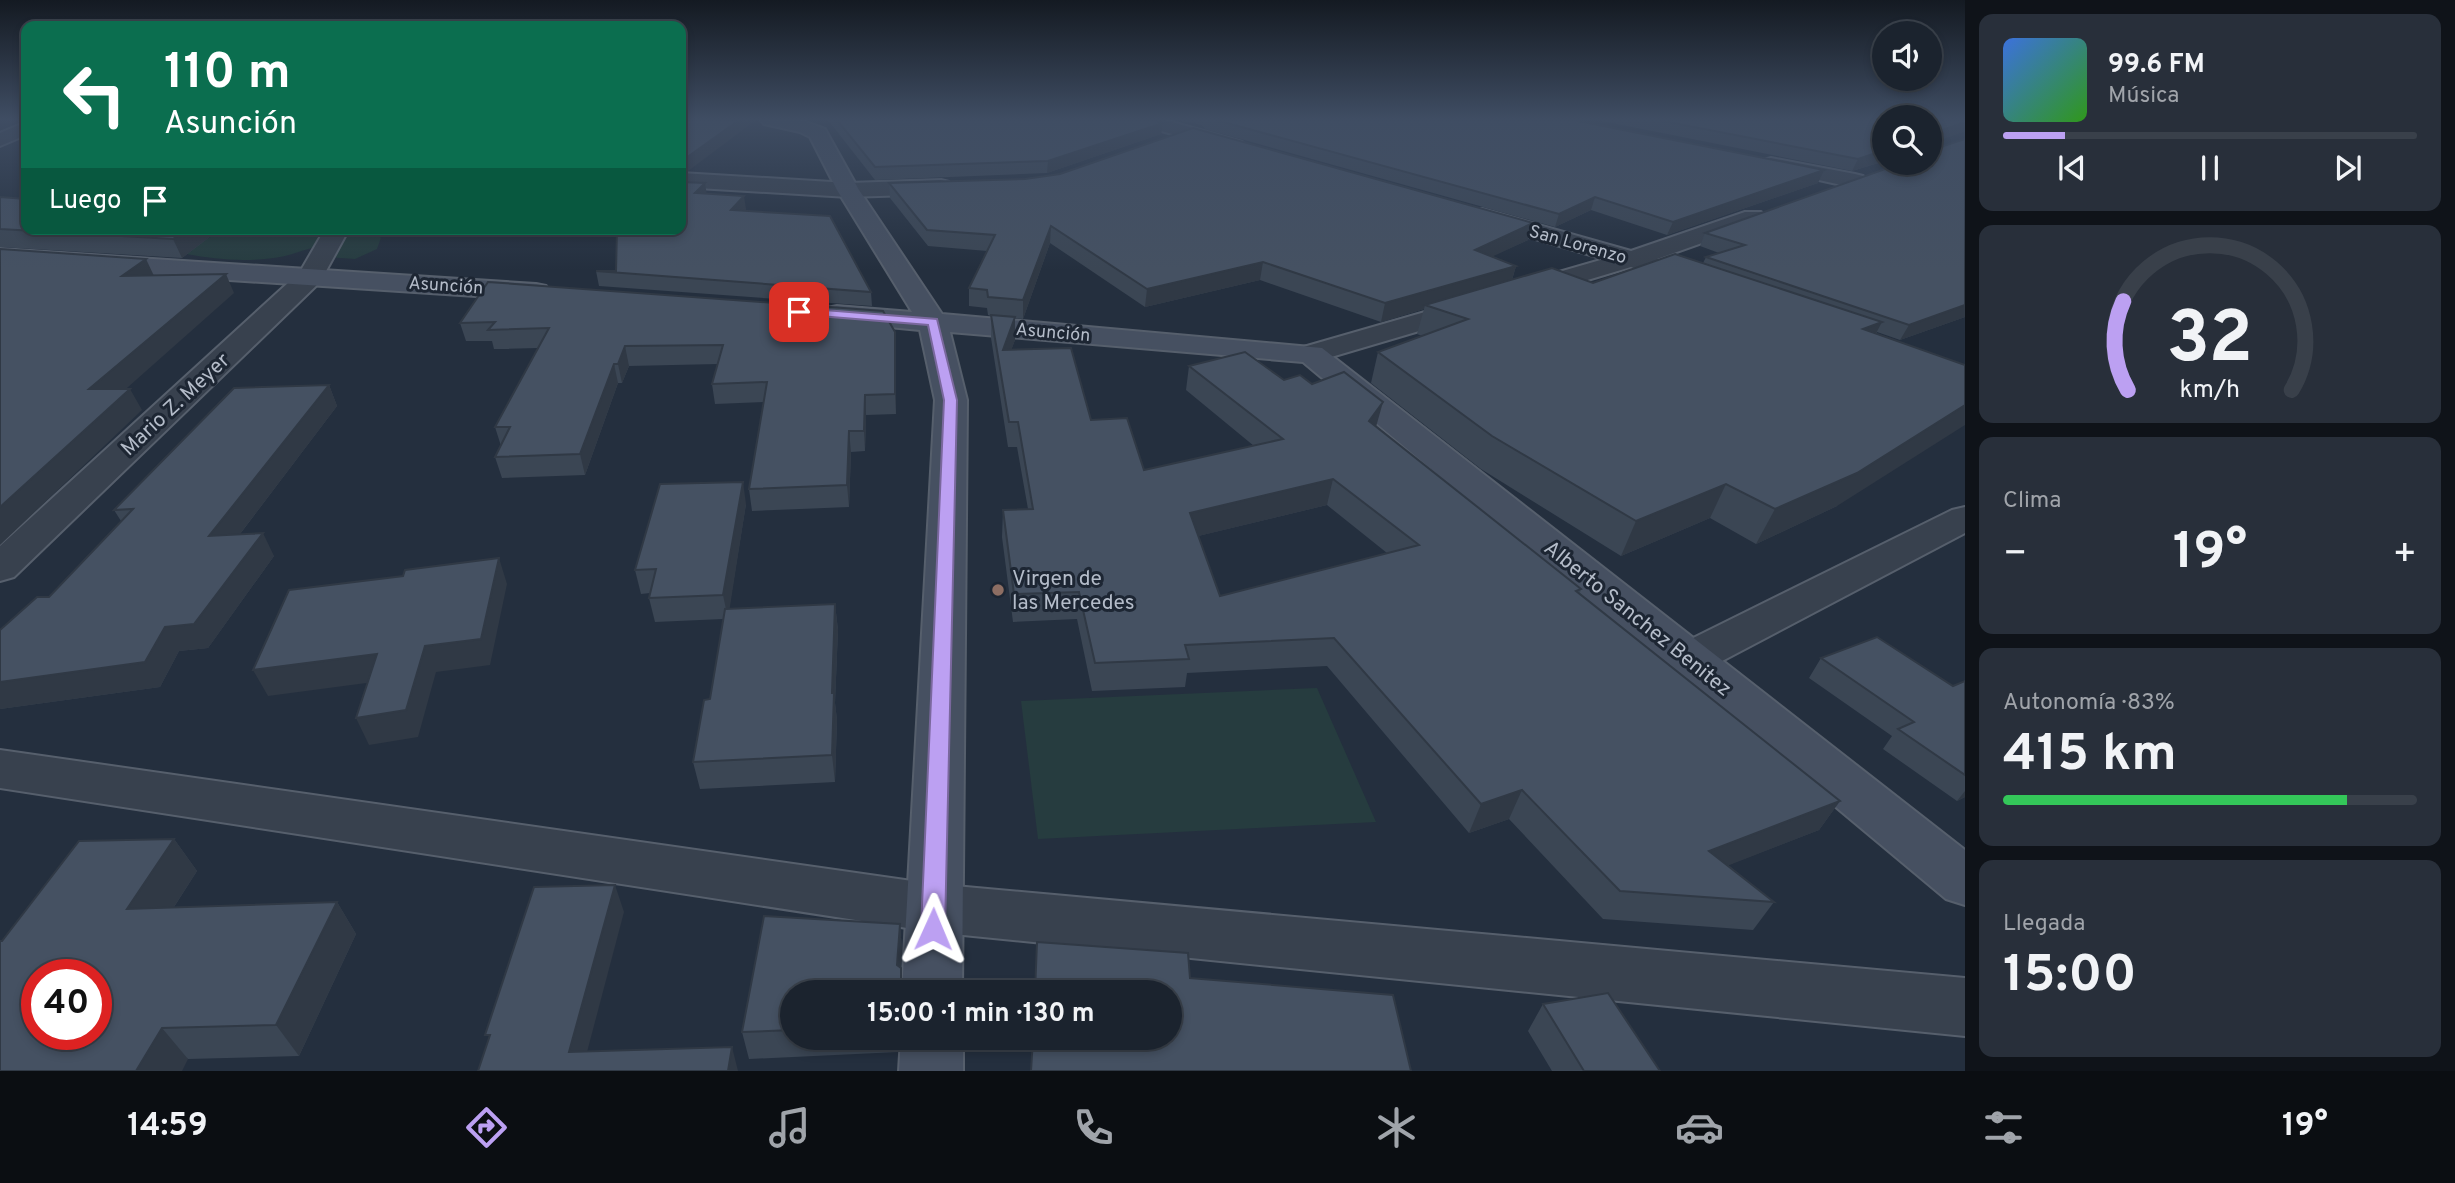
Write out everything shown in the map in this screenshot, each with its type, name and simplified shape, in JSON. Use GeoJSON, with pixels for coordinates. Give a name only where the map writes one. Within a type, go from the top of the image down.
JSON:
{"type":"FeatureCollection","features":[{"type":"Feature","properties":{"kind":"street"},"geometry":{"type":"LineString","coordinates":[[837,170],[933,321],[951,400],[932,980]]}},
{"type":"Feature","properties":{"kind":"street"},"geometry":{"type":"LineString","coordinates":[[1800,170],[1855,181]]}},
{"type":"Feature","properties":{"kind":"street"},"geometry":{"type":"LineString","coordinates":[[1815,195],[1872,175]]}},
{"type":"Feature","properties":{"kind":"street"},"geometry":{"type":"LineString","coordinates":[[686,180],[848,190],[957,187]]}},
{"type":"Feature","properties":{"kind":"street","name":"San Lorenzo"},"geometry":{"type":"LineString","coordinates":[[1458,209],[1632,259],[1722,290]]}},
{"type":"Feature","properties":{"kind":"street"},"geometry":{"type":"LineString","coordinates":[[1311,354],[1632,259],[1776,209]]}},
{"type":"Feature","properties":{"kind":"street","name":"Mario Z. Meyer"},"geometry":{"type":"LineString","coordinates":[[0,568],[311,276],[334,235]]}},
{"type":"Feature","properties":{"kind":"street","name":"Asunción"},"geometry":{"type":"LineString","coordinates":[[0,257],[557,293]]}},
{"type":"Feature","properties":{"kind":"street","name":"Asunción"},"geometry":{"type":"LineString","coordinates":[[808,312],[1311,354]]}},
{"type":"Feature","properties":{"kind":"street","name":"Alberto Sanchez Benitez"},"geometry":{"type":"LineString","coordinates":[[1311,354],[1965,882]]}},
{"type":"Feature","properties":{"kind":"street"},"geometry":{"type":"LineString","coordinates":[[1689,659],[1965,518]]}},
{"type":"Feature","properties":{"kind":"street"},"geometry":{"type":"LineString","coordinates":[[0,769],[933,908],[1965,1007]]}},
{"type":"Feature","properties":{"kind":"street"},"geometry":{"type":"LineString","coordinates":[[931,1071],[932,1050]]}},
{"type":"Feature","properties":{"kind":"green space"},"geometry":{"type":"Polygon","coordinates":[[[169,235],[188,235],[202,240],[217,235],[315,235],[319,239],[331,235],[377,235],[381,238],[377,249],[355,259],[326,257],[328,246],[285,256],[240,260],[209,258],[164,249],[169,235]]]}},
{"type":"Feature","properties":{"kind":"green space"},"geometry":{"type":"Polygon","coordinates":[[[1317,688],[1376,822],[1038,839],[1021,701],[1317,688]]]}},
{"type":"Feature","properties":{"kind":"building"},"geometry":{"type":"Polygon","coordinates":[[[1072,170],[1343,170],[1533,223],[1475,250],[1516,266],[1385,303],[1263,262],[1147,289],[1051,226],[1023,300],[988,297],[987,290],[969,288],[995,235],[927,230],[889,183],[1025,179],[1072,170]]]}},
{"type":"Feature","properties":{"kind":"building"},"geometry":{"type":"Polygon","coordinates":[[[1398,170],[1824,170],[1673,222],[1595,197],[1559,214],[1398,170]]]}},
{"type":"Feature","properties":{"kind":"building"},"geometry":{"type":"Polygon","coordinates":[[[1942,170],[1965,170],[1965,305],[1909,325],[1706,257],[1745,245],[1705,233],[1872,174],[1942,175],[1942,170]]]}},
{"type":"Feature","properties":{"kind":"building"},"geometry":{"type":"Polygon","coordinates":[[[686,182],[705,183],[695,193],[744,196],[731,210],[830,216],[871,292],[596,271],[616,271],[617,235],[686,235],[686,182]]]}},
{"type":"Feature","properties":{"kind":"building"},"geometry":{"type":"Polygon","coordinates":[[[0,197],[21,199],[21,230],[0,229],[0,197]]]}},
{"type":"Feature","properties":{"kind":"building"},"geometry":{"type":"Polygon","coordinates":[[[104,235],[179,235],[173,239],[104,235]]]}},
{"type":"Feature","properties":{"kind":"building"},"geometry":{"type":"Polygon","coordinates":[[[0,249],[146,259],[122,276],[226,274],[89,389],[130,389],[0,507],[0,249]]]}},
{"type":"Feature","properties":{"kind":"building"},"geometry":{"type":"Polygon","coordinates":[[[1675,254],[1882,322],[1863,329],[1965,365],[1965,405],[1857,473],[1775,509],[1726,484],[1636,521],[1492,436],[1378,352],[1468,319],[1425,305],[1552,268],[1593,283],[1675,254]]]}},
{"type":"Feature","properties":{"kind":"building"},"geometry":{"type":"Polygon","coordinates":[[[488,282],[883,311],[895,332],[895,394],[865,395],[864,431],[849,431],[847,485],[749,489],[767,382],[712,384],[723,345],[625,346],[618,364],[614,364],[580,454],[495,457],[510,427],[495,427],[549,328],[488,330],[495,322],[460,323],[488,282]]]}},
{"type":"Feature","properties":{"kind":"building"},"geometry":{"type":"Polygon","coordinates":[[[991,315],[1015,317],[1003,350],[1071,348],[1091,420],[1127,418],[1144,470],[1283,439],[1189,366],[1245,352],[1284,380],[1300,375],[1312,384],[1344,372],[1383,402],[1369,421],[1581,589],[1576,591],[1840,801],[1709,851],[1774,902],[1620,891],[1522,790],[1481,804],[1334,638],[1185,645],[1189,659],[1095,663],[1079,592],[1014,594],[1003,510],[1033,509],[1018,422],[1009,422],[991,315]],[[1333,479],[1190,513],[1220,596],[1419,545],[1333,479]]]}},
{"type":"Feature","properties":{"kind":"building"},"geometry":{"type":"Polygon","coordinates":[[[329,385],[209,536],[263,533],[194,624],[165,627],[145,662],[0,682],[0,630],[37,597],[49,597],[133,509],[114,510],[234,388],[329,385]]]}},
{"type":"Feature","properties":{"kind":"building"},"geometry":{"type":"Polygon","coordinates":[[[743,482],[723,595],[649,598],[656,569],[635,570],[660,484],[743,482]]]}},
{"type":"Feature","properties":{"kind":"building"},"geometry":{"type":"Polygon","coordinates":[[[499,558],[481,639],[425,646],[406,710],[356,718],[377,654],[253,670],[289,590],[403,576],[405,570],[499,558]]]}},
{"type":"Feature","properties":{"kind":"building"},"geometry":{"type":"Polygon","coordinates":[[[835,604],[832,755],[693,762],[704,700],[710,699],[725,609],[835,604]]]}},
{"type":"Feature","properties":{"kind":"building"},"geometry":{"type":"Polygon","coordinates":[[[1877,637],[1953,686],[1965,681],[1965,775],[1898,729],[1914,722],[1821,658],[1877,637]]]}},
{"type":"Feature","properties":{"kind":"building"},"geometry":{"type":"Polygon","coordinates":[[[174,839],[127,909],[337,902],[276,1025],[162,1028],[136,1071],[0,1071],[2,941],[79,841],[174,839]]]}},
{"type":"Feature","properties":{"kind":"building"},"geometry":{"type":"Polygon","coordinates":[[[615,885],[569,1052],[732,1047],[728,1071],[478,1071],[490,1035],[485,1035],[534,887],[615,885]]]}},
{"type":"Feature","properties":{"kind":"building"},"geometry":{"type":"Polygon","coordinates":[[[764,916],[900,924],[897,965],[901,968],[901,980],[780,980],[780,1031],[742,1032],[764,916]]]}},
{"type":"Feature","properties":{"kind":"building"},"geometry":{"type":"Polygon","coordinates":[[[1037,942],[1188,953],[1190,978],[1393,995],[1411,1071],[1031,1071],[1032,1050],[1182,1050],[1182,980],[1035,980],[1037,942]]]}},
{"type":"Feature","properties":{"kind":"building"},"geometry":{"type":"Polygon","coordinates":[[[1608,993],[1660,1071],[1584,1071],[1543,1004],[1608,993]]]}},
{"type":"Feature","properties":{"kind":"place","name":"Virgen de las Mercedes"},"geometry":{"type":"Point","coordinates":[998,590]}},
{"type":"Feature","properties":{"kind":"route"},"geometry":{"type":"LineString","coordinates":[[799,312],[933,321],[951,400],[933,929]]}}]}
